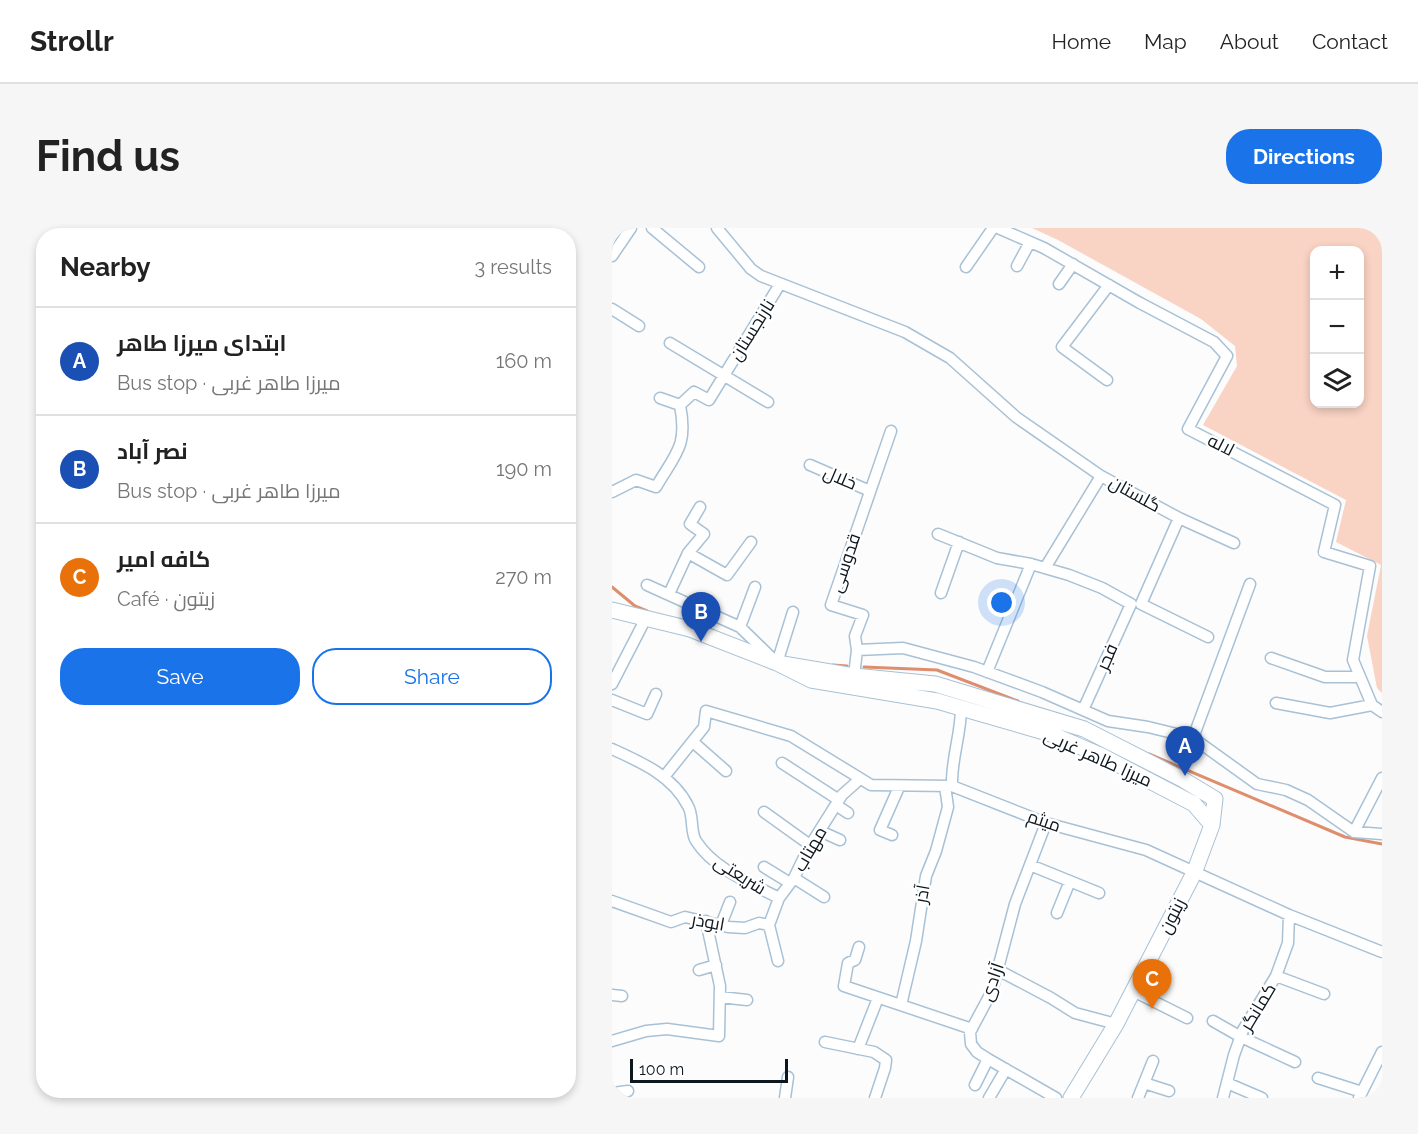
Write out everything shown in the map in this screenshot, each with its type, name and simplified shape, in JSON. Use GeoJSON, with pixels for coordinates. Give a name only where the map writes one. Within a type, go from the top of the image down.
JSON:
{"type":"FeatureCollection","features":[{"type":"Feature","properties":{"kind":"main road","name":"میرزا طاهر غربی"},"geometry":{"type":"LineString","coordinates":[[615,609],[690,629],[777,663],[811,680],[938,701],[1051,734],[1102,756],[1194,804],[1212,825]]}},
{"type":"Feature","properties":{"kind":"main road","name":"میرزا طاهر غربی"},"geometry":{"type":"LineString","coordinates":[[777,663],[854,676],[935,684],[1084,729],[1182,779],[1215,799],[1212,825]]}},
{"type":"Feature","properties":{"kind":"main road","name":"زیتون"},"geometry":{"type":"LineString","coordinates":[[1072,1098],[1116,1024],[1194,873],[1212,825]]}},
{"type":"Feature","properties":{"kind":"street"},"geometry":{"type":"LineString","coordinates":[[612,256],[631,228]]}},
{"type":"Feature","properties":{"kind":"street"},"geometry":{"type":"LineString","coordinates":[[652,228],[699,267]]}},
{"type":"Feature","properties":{"kind":"street"},"geometry":{"type":"LineString","coordinates":[[717,228],[752,269],[761,276],[905,332],[950,358],[1016,417],[1101,476]]}},
{"type":"Feature","properties":{"kind":"street"},"geometry":{"type":"LineString","coordinates":[[966,267],[993,228]]}},
{"type":"Feature","properties":{"kind":"street","name":"لاله"},"geometry":{"type":"LineString","coordinates":[[998,228],[1073,264],[1214,342],[1227,356],[1188,429],[1335,504],[1324,552],[1370,566],[1353,660],[1372,705]]}},
{"type":"Feature","properties":{"kind":"street"},"geometry":{"type":"LineString","coordinates":[[1017,266],[1030,242]]}},
{"type":"Feature","properties":{"kind":"street"},"geometry":{"type":"LineString","coordinates":[[1059,285],[1073,264]]}},
{"type":"Feature","properties":{"kind":"street","name":"نارنجستان"},"geometry":{"type":"LineString","coordinates":[[680,405],[694,393],[709,400],[780,284]]}},
{"type":"Feature","properties":{"kind":"street"},"geometry":{"type":"LineString","coordinates":[[1107,380],[1062,346],[1109,285]]}},
{"type":"Feature","properties":{"kind":"street"},"geometry":{"type":"LineString","coordinates":[[612,309],[639,326]]}},
{"type":"Feature","properties":{"kind":"street"},"geometry":{"type":"LineString","coordinates":[[670,343],[768,402]]}},
{"type":"Feature","properties":{"kind":"street"},"geometry":{"type":"LineString","coordinates":[[612,492],[636,480],[656,487],[682,443],[684,426],[680,405],[660,398]]}},
{"type":"Feature","properties":{"kind":"street","name":"قدوسی"},"geometry":{"type":"LineString","coordinates":[[854,676],[857,650],[855,636],[863,615],[831,605],[891,431]]}},
{"type":"Feature","properties":{"kind":"street","name":"خلال"},"geometry":{"type":"LineString","coordinates":[[810,465],[870,490]]}},
{"type":"Feature","properties":{"kind":"street","name":"گلستان"},"geometry":{"type":"LineString","coordinates":[[1045,568],[1101,476],[1179,518],[1234,543]]}},
{"type":"Feature","properties":{"kind":"street"},"geometry":{"type":"LineString","coordinates":[[669,594],[688,553],[704,534],[690,524],[700,507]]}},
{"type":"Feature","properties":{"kind":"street"},"geometry":{"type":"LineString","coordinates":[[1179,518],[1142,604],[1208,637]]}},
{"type":"Feature","properties":{"kind":"street"},"geometry":{"type":"LineString","coordinates":[[938,534],[997,558],[1045,568]]}},
{"type":"Feature","properties":{"kind":"street"},"geometry":{"type":"LineString","coordinates":[[688,553],[728,575],[751,542]]}},
{"type":"Feature","properties":{"kind":"street"},"geometry":{"type":"LineString","coordinates":[[941,593],[959,542]]}},
{"type":"Feature","properties":{"kind":"street"},"geometry":{"type":"LineString","coordinates":[[987,672],[1031,564]]}},
{"type":"Feature","properties":{"kind":"street","name":"فجر"},"geometry":{"type":"LineString","coordinates":[[1045,568],[1102,588],[1131,604],[1083,710]]}},
{"type":"Feature","properties":{"kind":"street"},"geometry":{"type":"LineString","coordinates":[[1193,738],[1250,584]]}},
{"type":"Feature","properties":{"kind":"street"},"geometry":{"type":"LineString","coordinates":[[647,585],[740,627],[777,663],[793,612]]}},
{"type":"Feature","properties":{"kind":"street"},"geometry":{"type":"LineString","coordinates":[[740,627],[755,587]]}},
{"type":"Feature","properties":{"kind":"street"},"geometry":{"type":"LineString","coordinates":[[612,684],[646,618]]}},
{"type":"Feature","properties":{"kind":"street"},"geometry":{"type":"LineString","coordinates":[[857,650],[903,648],[987,672],[1042,692],[1108,721],[1148,727],[1193,738],[1257,784],[1286,790],[1308,800],[1354,832],[1382,834]]}},
{"type":"Feature","properties":{"kind":"street"},"geometry":{"type":"LineString","coordinates":[[1270,658],[1325,677],[1360,677]]}},
{"type":"Feature","properties":{"kind":"street"},"geometry":{"type":"LineString","coordinates":[[612,700],[647,714],[656,694]]}},
{"type":"Feature","properties":{"kind":"street"},"geometry":{"type":"LineString","coordinates":[[1275,704],[1330,713],[1372,705],[1382,712]]}},
{"type":"Feature","properties":{"kind":"street","name":"آذر"},"geometry":{"type":"LineString","coordinates":[[901,1005],[916,941],[926,876],[936,851],[948,807],[951,767],[961,727],[961,708]]}},
{"type":"Feature","properties":{"kind":"street","name":"میثم"},"geometry":{"type":"LineString","coordinates":[[693,742],[704,727],[706,711],[748,722],[791,736],[871,785],[949,786],[1046,823],[1146,850],[1289,915],[1382,952]]}},
{"type":"Feature","properties":{"kind":"street"},"geometry":{"type":"LineString","coordinates":[[664,777],[693,742],[726,771]]}},
{"type":"Feature","properties":{"kind":"street","name":"شریعتی"},"geometry":{"type":"LineString","coordinates":[[612,749],[637,760],[664,777],[676,789],[689,807],[694,839],[720,866],[779,898]]}},
{"type":"Feature","properties":{"kind":"street"},"geometry":{"type":"LineString","coordinates":[[782,763],[848,813]]}},
{"type":"Feature","properties":{"kind":"street"},"geometry":{"type":"LineString","coordinates":[[1354,832],[1382,778]]}},
{"type":"Feature","properties":{"kind":"street","name":"مهتاب"},"geometry":{"type":"LineString","coordinates":[[770,925],[779,898],[792,880],[810,845],[837,803],[860,779]]}},
{"type":"Feature","properties":{"kind":"street"},"geometry":{"type":"LineString","coordinates":[[892,835],[880,830],[899,787]]}},
{"type":"Feature","properties":{"kind":"street"},"geometry":{"type":"LineString","coordinates":[[764,812],[810,845]]}},
{"type":"Feature","properties":{"kind":"street","name":"آزادی"},"geometry":{"type":"LineString","coordinates":[[972,1029],[992,991],[1015,904],[1046,823]]}},
{"type":"Feature","properties":{"kind":"street"},"geometry":{"type":"LineString","coordinates":[[820,831],[840,840]]}},
{"type":"Feature","properties":{"kind":"street"},"geometry":{"type":"LineString","coordinates":[[1030,865],[1099,893]]}},
{"type":"Feature","properties":{"kind":"street"},"geometry":{"type":"LineString","coordinates":[[764,867],[824,897]]}},
{"type":"Feature","properties":{"kind":"street"},"geometry":{"type":"LineString","coordinates":[[1058,913],[1070,881]]}},
{"type":"Feature","properties":{"kind":"street","name":"ابوذر"},"geometry":{"type":"LineString","coordinates":[[612,902],[671,922],[686,917],[745,928],[759,923],[770,925]]}},
{"type":"Feature","properties":{"kind":"street"},"geometry":{"type":"LineString","coordinates":[[721,925],[730,902]]}},
{"type":"Feature","properties":{"kind":"street","name":"کمانگر"},"geometry":{"type":"LineString","coordinates":[[1223,1098],[1241,1037],[1276,976],[1288,942],[1289,915]]}},
{"type":"Feature","properties":{"kind":"street"},"geometry":{"type":"LineString","coordinates":[[612,1041],[646,1031],[668,1029],[719,1036],[720,997],[716,965],[706,921]]}},
{"type":"Feature","properties":{"kind":"street"},"geometry":{"type":"LineString","coordinates":[[770,925],[777,962]]}},
{"type":"Feature","properties":{"kind":"street"},"geometry":{"type":"LineString","coordinates":[[859,946],[855,960],[848,963],[844,986],[972,1029],[971,1044],[977,1052],[1056,1098]]}},
{"type":"Feature","properties":{"kind":"street"},"geometry":{"type":"LineString","coordinates":[[699,970],[716,965]]}},
{"type":"Feature","properties":{"kind":"street"},"geometry":{"type":"LineString","coordinates":[[998,970],[1075,1013],[1116,1024]]}},
{"type":"Feature","properties":{"kind":"street"},"geometry":{"type":"LineString","coordinates":[[1276,976],[1324,994]]}},
{"type":"Feature","properties":{"kind":"street"},"geometry":{"type":"LineString","coordinates":[[1133,991],[1187,1018]]}},
{"type":"Feature","properties":{"kind":"street"},"geometry":{"type":"LineString","coordinates":[[720,997],[747,1000]]}},
{"type":"Feature","properties":{"kind":"street"},"geometry":{"type":"LineString","coordinates":[[858,1049],[878,998]]}},
{"type":"Feature","properties":{"kind":"street"},"geometry":{"type":"LineString","coordinates":[[1213,1021],[1295,1062]]}},
{"type":"Feature","properties":{"kind":"street"},"geometry":{"type":"LineString","coordinates":[[825,1042],[874,1052],[886,1060],[875,1098]]}},
{"type":"Feature","properties":{"kind":"street"},"geometry":{"type":"LineString","coordinates":[[1318,1078],[1361,1095],[1382,1052]]}},
{"type":"Feature","properties":{"kind":"street"},"geometry":{"type":"LineString","coordinates":[[975,1085],[988,1059]]}},
{"type":"Feature","properties":{"kind":"street"},"geometry":{"type":"LineString","coordinates":[[1138,1098],[1153,1060]]}},
{"type":"Feature","properties":{"kind":"street"},"geometry":{"type":"LineString","coordinates":[[989,1098],[1006,1069]]}},
{"type":"Feature","properties":{"kind":"street"},"geometry":{"type":"LineString","coordinates":[[785,1098],[788,1077]]}},
{"type":"Feature","properties":{"kind":"street"},"geometry":{"type":"LineString","coordinates":[[1144,1083],[1169,1091]]}},
{"type":"Feature","properties":{"kind":"street"},"geometry":{"type":"LineString","coordinates":[[1227,1083],[1262,1098]]}},
{"type":"Feature","properties":{"kind":"street"},"geometry":{"type":"LineString","coordinates":[[612,1093],[628,1091]]}},
{"type":"Feature","properties":{"kind":"shaded area"},"geometry":{"type":"Polygon","coordinates":[[[1032,228],[1382,228],[1382,693],[1377,688],[1367,636],[1381,565],[1336,542],[1346,500],[1203,425],[1237,366],[1235,346],[1201,319],[1032,228]]]}},
{"type":"Feature","properties":{"kind":"waterway"},"geometry":{"type":"LineString","coordinates":[[612,587],[635,606],[647,611]]}},
{"type":"Feature","properties":{"kind":"waterway"},"geometry":{"type":"LineString","coordinates":[[833,665],[847,666]]}},
{"type":"Feature","properties":{"kind":"waterway"},"geometry":{"type":"LineString","coordinates":[[864,667],[937,670],[1018,701]]}},
{"type":"Feature","properties":{"kind":"waterway"},"geometry":{"type":"LineString","coordinates":[[1149,754],[1345,837],[1382,844]]}},
{"type":"Feature","properties":{"kind":"place","name":"نصر آباد"},"geometry":{"type":"Point","coordinates":[701,642]}},
{"type":"Feature","properties":{"kind":"place","name":"ابتدای میرزا طاهر"},"geometry":{"type":"Point","coordinates":[1185,776]}},
{"type":"Feature","properties":{"kind":"place","name":"کافه امیر"},"geometry":{"type":"Point","coordinates":[1152,1009]}}]}
